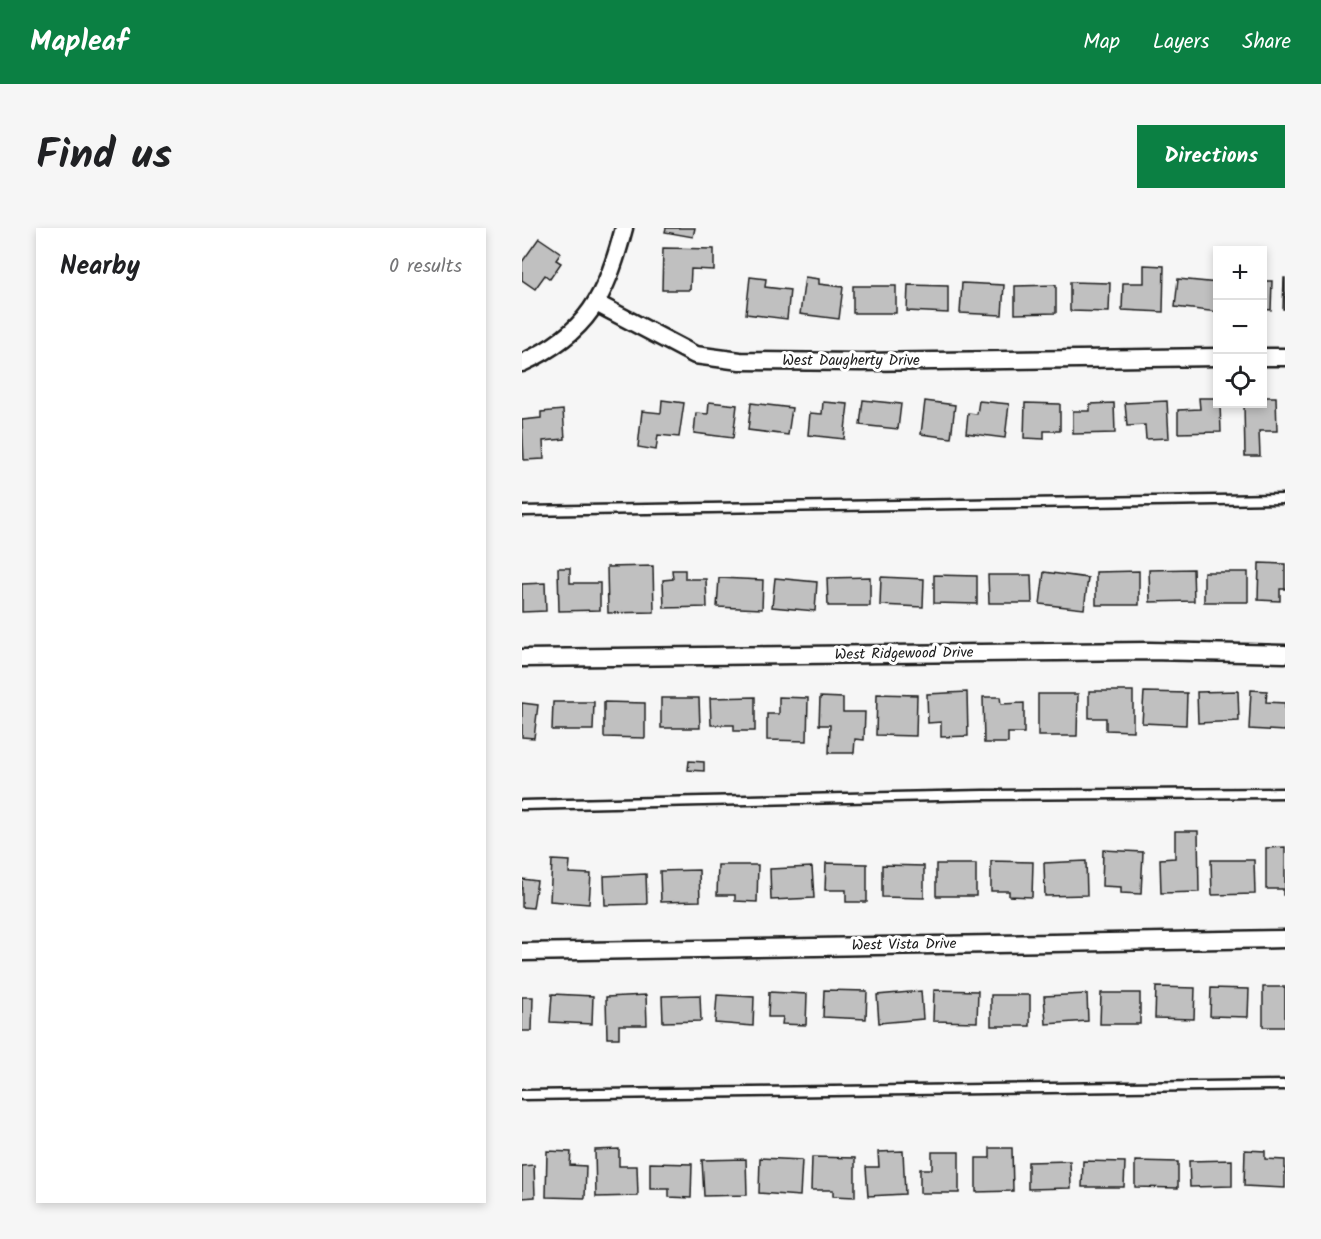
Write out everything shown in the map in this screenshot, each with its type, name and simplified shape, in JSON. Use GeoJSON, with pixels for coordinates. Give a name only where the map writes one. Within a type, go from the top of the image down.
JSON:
{"type":"FeatureCollection","features":[{"type":"Feature","properties":{"kind":"street"},"geometry":{"type":"LineString","coordinates":[[522,363],[553,348],[585,321],[615,265],[624,228]]}},
{"type":"Feature","properties":{"kind":"street","name":"West Daugherty Drive"},"geometry":{"type":"LineString","coordinates":[[596,303],[695,355],[740,361],[862,362],[1213,357]]}},
{"type":"Feature","properties":{"kind":"street"},"geometry":{"type":"LineString","coordinates":[[1267,357],[1285,357]]}},
{"type":"Feature","properties":{"kind":"street","name":"West Ridgewood Drive"},"geometry":{"type":"LineString","coordinates":[[522,658],[1149,651],[1285,654]]}},
{"type":"Feature","properties":{"kind":"street","name":"West Vista Drive"},"geometry":{"type":"LineString","coordinates":[[522,952],[1285,939]]}},
{"type":"Feature","properties":{"kind":"lane"},"geometry":{"type":"LineString","coordinates":[[522,511],[1285,500]]}},
{"type":"Feature","properties":{"kind":"lane"},"geometry":{"type":"LineString","coordinates":[[522,805],[983,795],[1285,793]]}},
{"type":"Feature","properties":{"kind":"lane"},"geometry":{"type":"LineString","coordinates":[[522,1095],[1285,1085]]}},
{"type":"Feature","properties":{"kind":"building"},"geometry":{"type":"Polygon","coordinates":[[[666,228],[695,228],[693,237],[665,232],[666,228]]]}},
{"type":"Feature","properties":{"kind":"building"},"geometry":{"type":"Polygon","coordinates":[[[539,238],[561,253],[556,260],[561,263],[550,279],[545,275],[535,289],[522,280],[522,262],[539,238]]]}},
{"type":"Feature","properties":{"kind":"building"},"geometry":{"type":"Polygon","coordinates":[[[663,248],[714,249],[714,270],[691,269],[690,290],[662,290],[663,248]]]}},
{"type":"Feature","properties":{"kind":"building"},"geometry":{"type":"Polygon","coordinates":[[[1144,265],[1164,266],[1163,312],[1122,310],[1123,283],[1144,283],[1144,265]]]}},
{"type":"Feature","properties":{"kind":"building"},"geometry":{"type":"Polygon","coordinates":[[[750,277],[766,279],[765,287],[790,290],[787,319],[746,314],[750,277]]]}},
{"type":"Feature","properties":{"kind":"building"},"geometry":{"type":"Polygon","coordinates":[[[805,277],[819,279],[819,284],[843,287],[839,319],[800,314],[805,277]]]}},
{"type":"Feature","properties":{"kind":"building"},"geometry":{"type":"Polygon","coordinates":[[[1284,278],[1285,309],[1283,309],[1284,278]]]}},
{"type":"Feature","properties":{"kind":"building"},"geometry":{"type":"Polygon","coordinates":[[[1178,279],[1213,282],[1213,311],[1175,307],[1178,279]]]}},
{"type":"Feature","properties":{"kind":"building"},"geometry":{"type":"Polygon","coordinates":[[[1267,281],[1272,281],[1271,310],[1267,310],[1267,281]]]}},
{"type":"Feature","properties":{"kind":"building"},"geometry":{"type":"Polygon","coordinates":[[[1070,282],[1110,283],[1109,312],[1070,311],[1070,282]]]}},
{"type":"Feature","properties":{"kind":"building"},"geometry":{"type":"Polygon","coordinates":[[[962,283],[1004,285],[1002,315],[960,313],[962,283]]]}},
{"type":"Feature","properties":{"kind":"building"},"geometry":{"type":"Polygon","coordinates":[[[908,285],[948,286],[948,313],[907,311],[908,285]]]}},
{"type":"Feature","properties":{"kind":"building"},"geometry":{"type":"Polygon","coordinates":[[[1056,285],[1056,313],[1015,314],[1015,286],[1056,285]]]}},
{"type":"Feature","properties":{"kind":"building"},"geometry":{"type":"Polygon","coordinates":[[[853,286],[896,286],[896,313],[853,313],[853,286]]]}},
{"type":"Feature","properties":{"kind":"building"},"geometry":{"type":"Polygon","coordinates":[[[1267,397],[1276,397],[1277,431],[1259,431],[1260,456],[1245,456],[1244,408],[1267,408],[1267,397]]]}},
{"type":"Feature","properties":{"kind":"building"},"geometry":{"type":"Polygon","coordinates":[[[1199,398],[1213,398],[1213,408],[1220,408],[1221,432],[1178,433],[1178,410],[1200,409],[1199,398]]]}},
{"type":"Feature","properties":{"kind":"building"},"geometry":{"type":"Polygon","coordinates":[[[662,400],[684,403],[679,437],[658,435],[656,450],[638,447],[642,411],[661,413],[662,400]]]}},
{"type":"Feature","properties":{"kind":"building"},"geometry":{"type":"Polygon","coordinates":[[[863,400],[901,404],[898,429],[860,425],[863,400]]]}},
{"type":"Feature","properties":{"kind":"building"},"geometry":{"type":"Polygon","coordinates":[[[925,401],[955,405],[951,438],[921,434],[925,401]]]}},
{"type":"Feature","properties":{"kind":"building"},"geometry":{"type":"Polygon","coordinates":[[[979,401],[1009,404],[1005,438],[966,433],[968,413],[977,414],[979,401]]]}},
{"type":"Feature","properties":{"kind":"building"},"geometry":{"type":"Polygon","coordinates":[[[1167,401],[1169,438],[1146,439],[1145,425],[1127,426],[1125,403],[1167,401]]]}},
{"type":"Feature","properties":{"kind":"building"},"geometry":{"type":"Polygon","coordinates":[[[709,402],[737,405],[733,438],[694,433],[696,413],[708,414],[709,402]]]}},
{"type":"Feature","properties":{"kind":"building"},"geometry":{"type":"Polygon","coordinates":[[[823,402],[848,404],[844,439],[808,435],[810,413],[822,414],[823,402]]]}},
{"type":"Feature","properties":{"kind":"building"},"geometry":{"type":"Polygon","coordinates":[[[751,403],[792,408],[788,435],[748,430],[751,403]]]}},
{"type":"Feature","properties":{"kind":"building"},"geometry":{"type":"Polygon","coordinates":[[[1025,403],[1060,404],[1060,431],[1044,431],[1044,439],[1024,438],[1025,403]]]}},
{"type":"Feature","properties":{"kind":"building"},"geometry":{"type":"Polygon","coordinates":[[[1114,403],[1115,433],[1073,434],[1073,411],[1090,411],[1090,404],[1114,403]]]}},
{"type":"Feature","properties":{"kind":"building"},"geometry":{"type":"Polygon","coordinates":[[[563,410],[565,439],[543,441],[544,459],[524,460],[522,420],[541,418],[541,412],[563,410]]]}},
{"type":"Feature","properties":{"kind":"building"},"geometry":{"type":"Polygon","coordinates":[[[1259,563],[1285,564],[1285,589],[1280,589],[1280,601],[1258,600],[1259,563]]]}},
{"type":"Feature","properties":{"kind":"building"},"geometry":{"type":"Polygon","coordinates":[[[653,566],[654,612],[608,613],[607,567],[653,566]]]}},
{"type":"Feature","properties":{"kind":"building"},"geometry":{"type":"Polygon","coordinates":[[[558,568],[570,568],[570,583],[600,583],[600,610],[559,611],[558,568]]]}},
{"type":"Feature","properties":{"kind":"building"},"geometry":{"type":"Polygon","coordinates":[[[1193,569],[1194,601],[1150,602],[1149,570],[1193,569]]]}},
{"type":"Feature","properties":{"kind":"building"},"geometry":{"type":"Polygon","coordinates":[[[672,570],[685,570],[685,579],[706,579],[707,607],[664,608],[663,580],[673,579],[672,570]]]}},
{"type":"Feature","properties":{"kind":"building"},"geometry":{"type":"Polygon","coordinates":[[[1139,571],[1139,605],[1096,605],[1096,572],[1139,571]]]}},
{"type":"Feature","properties":{"kind":"building"},"geometry":{"type":"Polygon","coordinates":[[[1044,572],[1088,578],[1084,609],[1040,604],[1044,572]]]}},
{"type":"Feature","properties":{"kind":"building"},"geometry":{"type":"Polygon","coordinates":[[[1204,572],[1248,572],[1248,602],[1204,602],[1204,572]]]}},
{"type":"Feature","properties":{"kind":"building"},"geometry":{"type":"Polygon","coordinates":[[[934,575],[977,576],[977,604],[934,603],[934,575]]]}},
{"type":"Feature","properties":{"kind":"building"},"geometry":{"type":"Polygon","coordinates":[[[988,575],[1031,575],[1032,603],[989,603],[988,575]]]}},
{"type":"Feature","properties":{"kind":"building"},"geometry":{"type":"Polygon","coordinates":[[[870,577],[870,606],[828,606],[827,578],[870,577]]]}},
{"type":"Feature","properties":{"kind":"building"},"geometry":{"type":"Polygon","coordinates":[[[881,577],[924,579],[923,607],[880,605],[881,577]]]}},
{"type":"Feature","properties":{"kind":"building"},"geometry":{"type":"Polygon","coordinates":[[[719,578],[763,580],[762,609],[717,607],[719,578]]]}},
{"type":"Feature","properties":{"kind":"building"},"geometry":{"type":"Polygon","coordinates":[[[775,578],[817,582],[815,611],[772,607],[775,578]]]}},
{"type":"Feature","properties":{"kind":"building"},"geometry":{"type":"Polygon","coordinates":[[[545,583],[546,611],[522,612],[522,584],[545,583]]]}},
{"type":"Feature","properties":{"kind":"building"},"geometry":{"type":"Polygon","coordinates":[[[1251,690],[1267,691],[1266,702],[1285,703],[1285,731],[1249,729],[1251,690]]]}},
{"type":"Feature","properties":{"kind":"building"},"geometry":{"type":"Polygon","coordinates":[[[1089,691],[1133,691],[1133,731],[1106,730],[1106,718],[1089,718],[1089,691]]]}},
{"type":"Feature","properties":{"kind":"building"},"geometry":{"type":"Polygon","coordinates":[[[1238,691],[1239,721],[1198,723],[1197,692],[1238,691]]]}},
{"type":"Feature","properties":{"kind":"building"},"geometry":{"type":"Polygon","coordinates":[[[967,692],[968,736],[941,737],[941,722],[928,723],[927,694],[967,692]]]}},
{"type":"Feature","properties":{"kind":"building"},"geometry":{"type":"Polygon","coordinates":[[[1144,692],[1187,693],[1186,725],[1142,723],[1144,692]]]}},
{"type":"Feature","properties":{"kind":"building"},"geometry":{"type":"Polygon","coordinates":[[[877,694],[917,695],[916,736],[876,735],[877,694]]]}},
{"type":"Feature","properties":{"kind":"building"},"geometry":{"type":"Polygon","coordinates":[[[1038,694],[1078,694],[1077,736],[1038,736],[1038,694]]]}},
{"type":"Feature","properties":{"kind":"building"},"geometry":{"type":"Polygon","coordinates":[[[755,697],[755,731],[734,731],[734,725],[711,725],[710,698],[755,697]]]}},
{"type":"Feature","properties":{"kind":"building"},"geometry":{"type":"Polygon","coordinates":[[[779,697],[808,698],[807,741],[767,740],[767,714],[779,714],[779,697]]]}},
{"type":"Feature","properties":{"kind":"building"},"geometry":{"type":"Polygon","coordinates":[[[820,697],[843,698],[843,712],[865,712],[864,740],[855,739],[854,753],[829,753],[830,725],[819,725],[820,697]]]}},
{"type":"Feature","properties":{"kind":"building"},"geometry":{"type":"Polygon","coordinates":[[[983,697],[1000,697],[1001,704],[1024,703],[1024,733],[1008,733],[1008,743],[984,743],[983,697]]]}},
{"type":"Feature","properties":{"kind":"building"},"geometry":{"type":"Polygon","coordinates":[[[661,698],[699,698],[700,728],[661,728],[661,698]]]}},
{"type":"Feature","properties":{"kind":"building"},"geometry":{"type":"Polygon","coordinates":[[[553,702],[594,702],[593,730],[552,730],[553,702]]]}},
{"type":"Feature","properties":{"kind":"building"},"geometry":{"type":"Polygon","coordinates":[[[604,702],[645,703],[645,738],[604,737],[604,702]]]}},
{"type":"Feature","properties":{"kind":"building"},"geometry":{"type":"Polygon","coordinates":[[[522,703],[538,705],[534,738],[522,737],[522,703]]]}},
{"type":"Feature","properties":{"kind":"building"},"geometry":{"type":"Polygon","coordinates":[[[689,761],[704,762],[704,771],[688,770],[689,761]]]}},
{"type":"Feature","properties":{"kind":"building"},"geometry":{"type":"Polygon","coordinates":[[[1175,831],[1198,831],[1199,892],[1161,893],[1160,859],[1175,858],[1175,831]]]}},
{"type":"Feature","properties":{"kind":"building"},"geometry":{"type":"Polygon","coordinates":[[[1285,847],[1285,895],[1283,895],[1283,889],[1266,889],[1266,848],[1285,847]]]}},
{"type":"Feature","properties":{"kind":"building"},"geometry":{"type":"Polygon","coordinates":[[[1103,850],[1143,852],[1141,894],[1121,893],[1121,887],[1102,886],[1103,850]]]}},
{"type":"Feature","properties":{"kind":"building"},"geometry":{"type":"Polygon","coordinates":[[[552,860],[570,861],[569,873],[591,874],[589,904],[550,901],[552,860]]]}},
{"type":"Feature","properties":{"kind":"building"},"geometry":{"type":"Polygon","coordinates":[[[1211,860],[1254,860],[1255,894],[1212,895],[1211,860]]]}},
{"type":"Feature","properties":{"kind":"building"},"geometry":{"type":"Polygon","coordinates":[[[991,861],[1033,862],[1032,897],[1009,896],[1009,891],[991,891],[991,861]]]}},
{"type":"Feature","properties":{"kind":"building"},"geometry":{"type":"Polygon","coordinates":[[[1086,861],[1087,895],[1045,896],[1044,863],[1086,861]]]}},
{"type":"Feature","properties":{"kind":"building"},"geometry":{"type":"Polygon","coordinates":[[[826,863],[867,864],[867,902],[846,902],[846,890],[825,890],[826,863]]]}},
{"type":"Feature","properties":{"kind":"building"},"geometry":{"type":"Polygon","coordinates":[[[936,864],[976,864],[976,896],[936,896],[936,864]]]}},
{"type":"Feature","properties":{"kind":"building"},"geometry":{"type":"Polygon","coordinates":[[[718,865],[758,865],[757,902],[735,901],[735,895],[717,895],[718,865]]]}},
{"type":"Feature","properties":{"kind":"building"},"geometry":{"type":"Polygon","coordinates":[[[882,865],[924,866],[924,898],[882,897],[882,865]]]}},
{"type":"Feature","properties":{"kind":"building"},"geometry":{"type":"Polygon","coordinates":[[[812,867],[814,898],[771,900],[770,869],[812,867]]]}},
{"type":"Feature","properties":{"kind":"building"},"geometry":{"type":"Polygon","coordinates":[[[699,870],[700,901],[661,902],[660,871],[699,870]]]}},
{"type":"Feature","properties":{"kind":"building"},"geometry":{"type":"Polygon","coordinates":[[[646,874],[647,904],[605,905],[604,876],[646,874]]]}},
{"type":"Feature","properties":{"kind":"building"},"geometry":{"type":"Polygon","coordinates":[[[522,879],[537,881],[533,908],[522,907],[522,879]]]}},
{"type":"Feature","properties":{"kind":"building"},"geometry":{"type":"Polygon","coordinates":[[[1156,987],[1195,988],[1194,1019],[1155,1018],[1156,987]]]}},
{"type":"Feature","properties":{"kind":"building"},"geometry":{"type":"Polygon","coordinates":[[[1263,987],[1285,987],[1285,1027],[1263,1027],[1263,987]]]}},
{"type":"Feature","properties":{"kind":"building"},"geometry":{"type":"Polygon","coordinates":[[[1211,988],[1249,989],[1248,1017],[1210,1016],[1211,988]]]}},
{"type":"Feature","properties":{"kind":"building"},"geometry":{"type":"Polygon","coordinates":[[[824,990],[867,991],[866,1019],[823,1017],[824,990]]]}},
{"type":"Feature","properties":{"kind":"building"},"geometry":{"type":"Polygon","coordinates":[[[934,990],[978,991],[977,1022],[933,1021],[934,990]]]}},
{"type":"Feature","properties":{"kind":"building"},"geometry":{"type":"Polygon","coordinates":[[[921,991],[923,1019],[879,1023],[877,995],[921,991]]]}},
{"type":"Feature","properties":{"kind":"building"},"geometry":{"type":"Polygon","coordinates":[[[769,992],[807,994],[806,1025],[782,1024],[783,1017],[768,1017],[769,992]]]}},
{"type":"Feature","properties":{"kind":"building"},"geometry":{"type":"Polygon","coordinates":[[[1101,993],[1140,993],[1140,1024],[1100,1024],[1101,993]]]}},
{"type":"Feature","properties":{"kind":"building"},"geometry":{"type":"Polygon","coordinates":[[[552,994],[593,996],[592,1024],[550,1022],[552,994]]]}},
{"type":"Feature","properties":{"kind":"building"},"geometry":{"type":"Polygon","coordinates":[[[1087,994],[1088,1021],[1046,1024],[1044,996],[1087,994]]]}},
{"type":"Feature","properties":{"kind":"building"},"geometry":{"type":"Polygon","coordinates":[[[646,995],[647,1025],[619,1025],[619,1038],[607,1038],[606,997],[646,995]]]}},
{"type":"Feature","properties":{"kind":"building"},"geometry":{"type":"Polygon","coordinates":[[[700,995],[701,1021],[663,1022],[662,996],[700,995]]]}},
{"type":"Feature","properties":{"kind":"building"},"geometry":{"type":"Polygon","coordinates":[[[717,995],[754,997],[753,1026],[715,1023],[717,995]]]}},
{"type":"Feature","properties":{"kind":"building"},"geometry":{"type":"Polygon","coordinates":[[[991,995],[1030,995],[1030,1026],[991,1026],[991,995]]]}},
{"type":"Feature","properties":{"kind":"building"},"geometry":{"type":"Polygon","coordinates":[[[522,997],[533,997],[532,1031],[522,1031],[522,997]]]}},
{"type":"Feature","properties":{"kind":"building"},"geometry":{"type":"Polygon","coordinates":[[[990,1148],[1012,1148],[1013,1191],[976,1192],[976,1158],[990,1158],[990,1148]]]}},
{"type":"Feature","properties":{"kind":"building"},"geometry":{"type":"Polygon","coordinates":[[[619,1149],[619,1166],[637,1166],[638,1196],[596,1197],[595,1150],[619,1149]]]}},
{"type":"Feature","properties":{"kind":"building"},"geometry":{"type":"Polygon","coordinates":[[[1245,1150],[1265,1151],[1265,1159],[1285,1160],[1285,1188],[1244,1186],[1245,1150]]]}},
{"type":"Feature","properties":{"kind":"building"},"geometry":{"type":"Polygon","coordinates":[[[547,1151],[571,1152],[570,1165],[586,1166],[585,1198],[546,1197],[547,1151]]]}},
{"type":"Feature","properties":{"kind":"building"},"geometry":{"type":"Polygon","coordinates":[[[903,1151],[905,1194],[868,1196],[866,1167],[879,1167],[878,1152],[903,1151]]]}},
{"type":"Feature","properties":{"kind":"building"},"geometry":{"type":"Polygon","coordinates":[[[932,1152],[959,1152],[959,1193],[920,1193],[920,1169],[932,1169],[932,1152]]]}},
{"type":"Feature","properties":{"kind":"building"},"geometry":{"type":"Polygon","coordinates":[[[812,1157],[855,1158],[855,1197],[833,1196],[833,1190],[811,1190],[812,1157]]]}},
{"type":"Feature","properties":{"kind":"building"},"geometry":{"type":"Polygon","coordinates":[[[760,1158],[802,1160],[800,1196],[759,1193],[760,1158]]]}},
{"type":"Feature","properties":{"kind":"building"},"geometry":{"type":"Polygon","coordinates":[[[746,1159],[747,1195],[704,1196],[702,1160],[746,1159]]]}},
{"type":"Feature","properties":{"kind":"building"},"geometry":{"type":"Polygon","coordinates":[[[1232,1160],[1232,1186],[1190,1187],[1189,1161],[1232,1160]]]}},
{"type":"Feature","properties":{"kind":"building"},"geometry":{"type":"Polygon","coordinates":[[[1070,1161],[1071,1188],[1028,1189],[1028,1162],[1070,1161]]]}},
{"type":"Feature","properties":{"kind":"building"},"geometry":{"type":"Polygon","coordinates":[[[1083,1161],[1125,1162],[1124,1187],[1082,1187],[1083,1161]]]}},
{"type":"Feature","properties":{"kind":"building"},"geometry":{"type":"Polygon","coordinates":[[[1135,1161],[1178,1162],[1178,1188],[1135,1187],[1135,1161]]]}},
{"type":"Feature","properties":{"kind":"building"},"geometry":{"type":"Polygon","coordinates":[[[650,1163],[692,1164],[691,1198],[669,1197],[669,1189],[650,1189],[650,1163]]]}},
{"type":"Feature","properties":{"kind":"building"},"geometry":{"type":"Polygon","coordinates":[[[534,1165],[535,1197],[522,1198],[522,1166],[534,1165]]]}}]}
